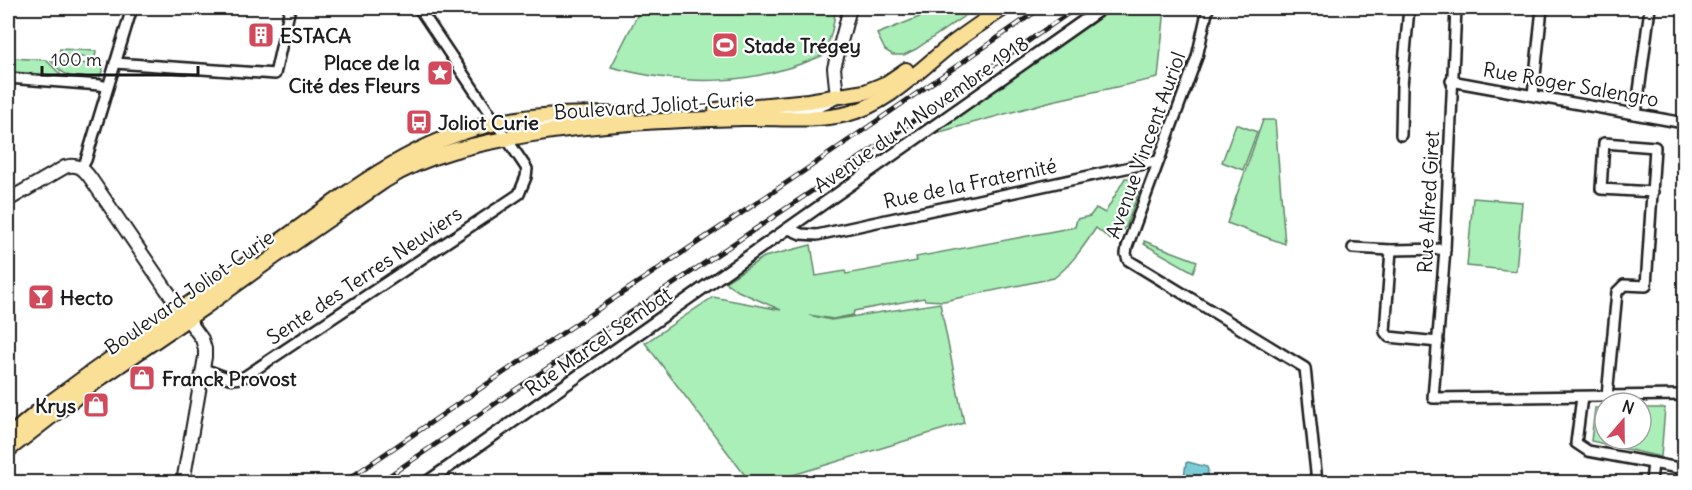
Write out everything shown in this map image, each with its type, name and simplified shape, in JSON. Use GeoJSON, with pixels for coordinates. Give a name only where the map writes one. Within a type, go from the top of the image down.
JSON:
{"type":"FeatureCollection","features":[{"type":"Feature","properties":{"kind":"main road"},"geometry":{"type":"LineString","coordinates":[[747,118],[808,108],[837,96],[834,68],[850,8]]}},
{"type":"Feature","properties":{"kind":"main road","name":"Boulevard Joliot-Curie"},"geometry":{"type":"LineString","coordinates":[[8,450],[184,314],[391,164],[428,145],[496,123],[535,117],[749,108],[865,92],[887,83],[911,67],[947,37],[989,8]]}},
{"type":"Feature","properties":{"kind":"main road","name":"Boulevard Joliot-Curie"},"geometry":{"type":"LineString","coordinates":[[8,437],[40,410],[401,170],[437,155],[482,142],[555,129],[602,124],[823,117],[849,114],[893,91],[952,43],[1004,8]]}},
{"type":"Feature","properties":{"kind":"main road"},"geometry":{"type":"LineString","coordinates":[[8,200],[65,166],[81,167],[204,342],[205,357],[183,483]]}},
{"type":"Feature","properties":{"kind":"street"},"geometry":{"type":"LineString","coordinates":[[81,167],[86,160],[132,8]]}},
{"type":"Feature","properties":{"kind":"street"},"geometry":{"type":"LineString","coordinates":[[115,63],[275,74],[290,8]]}},
{"type":"Feature","properties":{"kind":"street"},"geometry":{"type":"LineString","coordinates":[[419,8],[506,138],[521,129],[579,115]]}},
{"type":"Feature","properties":{"kind":"street","name":"Avenue du 11 Novembre 1918"},"geometry":{"type":"LineString","coordinates":[[789,229],[1102,8]]}},
{"type":"Feature","properties":{"kind":"street","name":"Avenue Vincent Auriol"},"geometry":{"type":"LineString","coordinates":[[1208,8],[1197,57],[1126,254],[1128,260],[1305,368],[1317,483]]}},
{"type":"Feature","properties":{"kind":"street"},"geometry":{"type":"LineString","coordinates":[[1401,135],[1402,86],[1409,8]]}},
{"type":"Feature","properties":{"kind":"street","name":"Rue Alfred Giret"},"geometry":{"type":"LineString","coordinates":[[1456,8],[1445,249],[1433,398],[1582,397]]}},
{"type":"Feature","properties":{"kind":"street"},"geometry":{"type":"LineString","coordinates":[[1533,95],[1542,8]]}},
{"type":"Feature","properties":{"kind":"street"},"geometry":{"type":"LineString","coordinates":[[1636,114],[1650,8]]}},
{"type":"Feature","properties":{"kind":"street"},"geometry":{"type":"LineString","coordinates":[[8,78],[107,87]]}},
{"type":"Feature","properties":{"kind":"street","name":"Rue Roger Salengro"},"geometry":{"type":"LineString","coordinates":[[1451,81],[1684,123]]}},
{"type":"Feature","properties":{"kind":"street","name":"Sente des Terres Neuviers"},"geometry":{"type":"LineString","coordinates":[[203,369],[239,380],[519,194],[527,169],[506,138]]}},
{"type":"Feature","properties":{"kind":"street"},"geometry":{"type":"LineString","coordinates":[[1607,391],[1617,292],[1624,285],[1646,286],[1653,192],[1655,147],[1604,143],[1601,189],[1653,192]]}},
{"type":"Feature","properties":{"kind":"street","name":"Rue de la Fraternité"},"geometry":{"type":"LineString","coordinates":[[789,229],[801,234],[817,235],[1158,161]]}},
{"type":"Feature","properties":{"kind":"street","name":"Rue Marcel Sembat"},"geometry":{"type":"LineString","coordinates":[[427,483],[789,229]]}},
{"type":"Feature","properties":{"kind":"street"},"geometry":{"type":"LineString","coordinates":[[1353,248],[1445,249]]}},
{"type":"Feature","properties":{"kind":"street"},"geometry":{"type":"LineString","coordinates":[[1391,250],[1385,332],[1389,338],[1438,342]]}},
{"type":"Feature","properties":{"kind":"street"},"geometry":{"type":"LineString","coordinates":[[1653,395],[1684,395]]}},
{"type":"Feature","properties":{"kind":"street"},"geometry":{"type":"LineString","coordinates":[[1593,397],[1582,397],[1576,443],[1588,451],[1684,469]]}},
{"type":"Feature","properties":{"kind":"street"},"geometry":{"type":"LineString","coordinates":[[1651,483],[1653,463]]}},
{"type":"Feature","properties":{"kind":"green space","name":"Stade Trégey"},"geometry":{"type":"Polygon","coordinates":[[[641,8],[835,8],[832,32],[824,55],[771,73],[745,78],[692,80],[666,78],[611,67],[641,8]]]}},
{"type":"Feature","properties":{"kind":"green space"},"geometry":{"type":"Polygon","coordinates":[[[942,8],[976,8],[904,55],[893,55],[885,50],[877,34],[942,8]]]}},
{"type":"Feature","properties":{"kind":"green space"},"geometry":{"type":"Polygon","coordinates":[[[1111,8],[1165,8],[1158,78],[1052,101],[929,135],[1111,8]]]}},
{"type":"Feature","properties":{"kind":"green space"},"geometry":{"type":"Polygon","coordinates":[[[60,49],[96,51],[95,58],[59,55],[60,49]]]}},
{"type":"Feature","properties":{"kind":"green space"},"geometry":{"type":"Polygon","coordinates":[[[11,58],[46,60],[63,77],[8,73],[8,63],[11,58]]]}},
{"type":"Feature","properties":{"kind":"green space"},"geometry":{"type":"Polygon","coordinates":[[[51,61],[104,65],[99,80],[83,79],[67,75],[51,61]]]}},
{"type":"Feature","properties":{"kind":"green space"},"geometry":{"type":"Polygon","coordinates":[[[1263,120],[1275,120],[1285,244],[1227,223],[1263,120]]]}},
{"type":"Feature","properties":{"kind":"green space"},"geometry":{"type":"Polygon","coordinates":[[[1236,124],[1257,132],[1243,170],[1222,162],[1236,124]]]}},
{"type":"Feature","properties":{"kind":"green space"},"geometry":{"type":"Polygon","coordinates":[[[1125,178],[1138,180],[1135,188],[1139,191],[1126,227],[1111,240],[1096,228],[1072,261],[1054,278],[944,301],[925,300],[924,298],[854,311],[853,315],[833,319],[809,315],[831,320],[940,303],[964,423],[770,482],[750,482],[645,343],[713,297],[781,310],[738,291],[725,282],[764,257],[811,245],[816,276],[845,271],[846,274],[917,261],[916,257],[1075,227],[1077,219],[1090,216],[1096,208],[1105,213],[1125,178]]]}},
{"type":"Feature","properties":{"kind":"green space"},"geometry":{"type":"Polygon","coordinates":[[[1473,198],[1522,202],[1516,271],[1467,266],[1473,198]]]}},
{"type":"Feature","properties":{"kind":"green space"},"geometry":{"type":"Polygon","coordinates":[[[1144,241],[1197,261],[1193,272],[1144,244],[1144,241]]]}},
{"type":"Feature","properties":{"kind":"green space"},"geometry":{"type":"Polygon","coordinates":[[[1653,408],[1665,408],[1661,457],[1635,451],[1653,451],[1653,408]]]}},
{"type":"Feature","properties":{"kind":"water"},"geometry":{"type":"Polygon","coordinates":[[[1188,462],[1207,467],[1206,481],[1184,477],[1188,462]]]}},
{"type":"Feature","properties":{"kind":"railway"},"geometry":{"type":"LineString","coordinates":[[344,482],[1041,8]]}},
{"type":"Feature","properties":{"kind":"railway"},"geometry":{"type":"LineString","coordinates":[[380,482],[815,189],[1076,8]]}},
{"type":"Feature","properties":{"kind":"place","name":"ESTACA"},"geometry":{"type":"Point","coordinates":[261,35]}},
{"type":"Feature","properties":{"kind":"place","name":"Stade Trégey"},"geometry":{"type":"Point","coordinates":[725,45]}},
{"type":"Feature","properties":{"kind":"place","name":"Place de la Cité des Fleurs"},"geometry":{"type":"Point","coordinates":[440,73]}},
{"type":"Feature","properties":{"kind":"place","name":"Joliot Curie"},"geometry":{"type":"Point","coordinates":[419,122]}},
{"type":"Feature","properties":{"kind":"place","name":"Hecto"},"geometry":{"type":"Point","coordinates":[41,297]}},
{"type":"Feature","properties":{"kind":"place","name":"Franck Provost"},"geometry":{"type":"Point","coordinates":[142,378]}},
{"type":"Feature","properties":{"kind":"place","name":"Krys"},"geometry":{"type":"Point","coordinates":[96,405]}}]}
